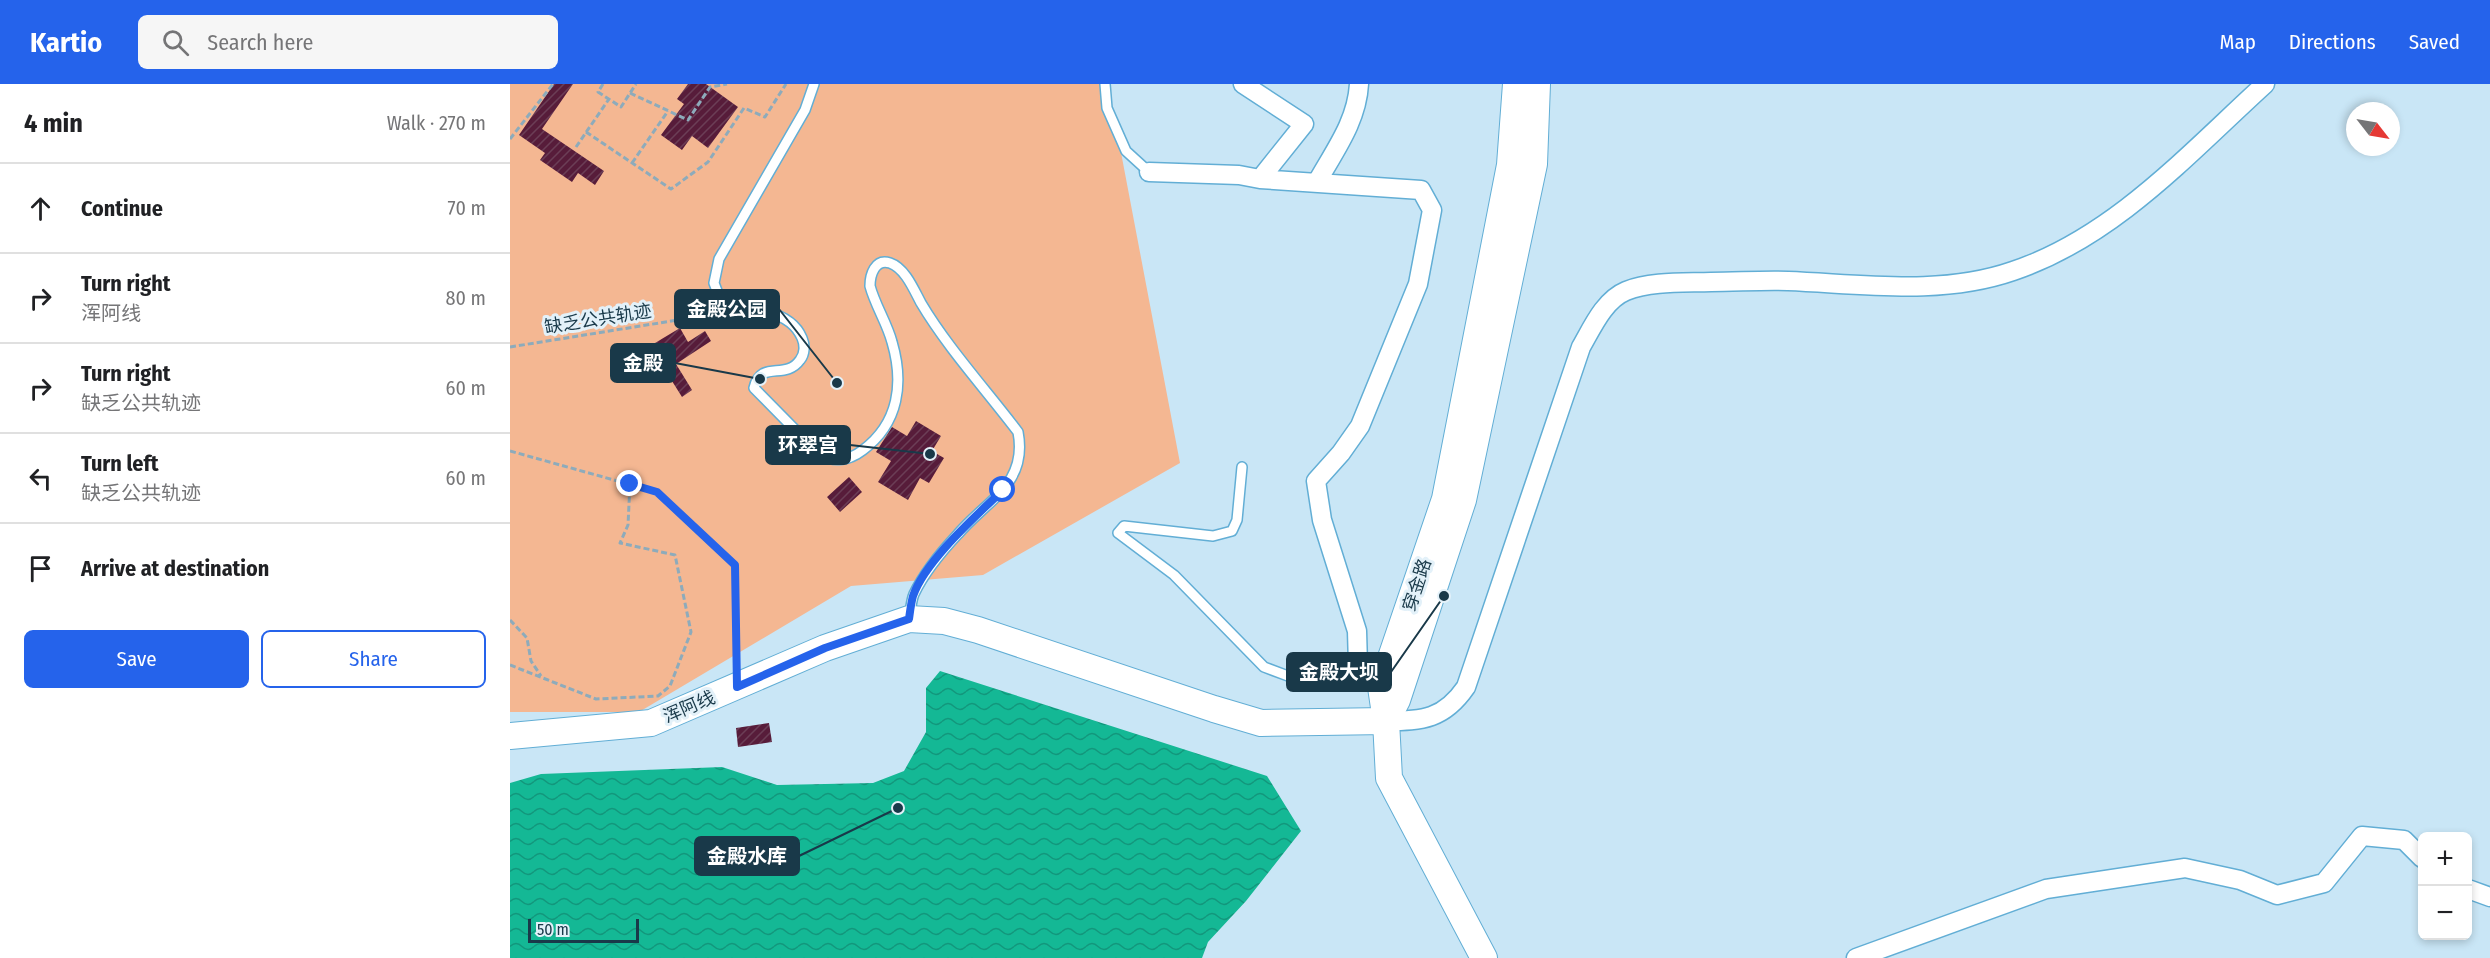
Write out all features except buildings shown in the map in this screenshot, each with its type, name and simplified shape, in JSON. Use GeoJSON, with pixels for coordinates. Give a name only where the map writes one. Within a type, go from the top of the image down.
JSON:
{"type":"FeatureCollection","features":[{"type":"Feature","properties":{"kind":"main road","name":"穿金路"},"geometry":{"type":"LineString","coordinates":[[1386,721],[1382,687],[1445,499],[1510,165],[1516,84]]}},
{"type":"Feature","properties":{"kind":"main road","name":"穿金路"},"geometry":{"type":"LineString","coordinates":[[1386,721],[1407,672],[1463,500],[1534,164],[1537,84]]}},
{"type":"Feature","properties":{"kind":"main road"},"geometry":{"type":"LineString","coordinates":[[918,620],[944,621],[978,630],[1214,710],[1261,723],[1386,721],[1389,778],[1484,958]]}},
{"type":"Feature","properties":{"kind":"main road","name":"浑阿线"},"geometry":{"type":"LineString","coordinates":[[510,736],[651,723],[825,648],[918,620]]}},
{"type":"Feature","properties":{"kind":"street"},"geometry":{"type":"LineString","coordinates":[[1244,84],[1304,124],[1260,179]]}},
{"type":"Feature","properties":{"kind":"street"},"geometry":{"type":"LineString","coordinates":[[1317,182],[1350,125],[1358,102],[1359,84]]}},
{"type":"Feature","properties":{"kind":"street"},"geometry":{"type":"LineString","coordinates":[[1386,721],[1411,721],[1434,717],[1456,702],[1466,687],[1581,347],[1597,319],[1625,291],[1681,283],[1785,281],[1900,288],[1983,280],[2010,272],[2038,262],[2112,221],[2265,84]]}},
{"type":"Feature","properties":{"kind":"street"},"geometry":{"type":"LineString","coordinates":[[1149,172],[1239,175],[1260,179],[1420,190],[1432,210],[1418,284],[1360,426],[1341,453],[1316,481],[1322,520],[1357,631],[1358,665],[1389,669]]}},
{"type":"Feature","properties":{"kind":"street"},"geometry":{"type":"LineString","coordinates":[[1856,958],[2046,889],[2186,868],[2240,880],[2277,895],[2324,883],[2362,836],[2404,840],[2418,854]]}},
{"type":"Feature","properties":{"kind":"street"},"geometry":{"type":"LineString","coordinates":[[2472,890],[2490,897]]}},
{"type":"Feature","properties":{"kind":"lane"},"geometry":{"type":"LineString","coordinates":[[814,84],[805,110],[719,259],[714,284],[725,312],[743,309],[765,311],[797,328],[804,348],[799,362],[788,371],[767,371],[761,375],[754,388],[820,455],[828,459],[848,458],[860,452],[882,432],[891,418],[896,403],[899,390],[898,369],[892,342],[870,286],[870,279],[876,265],[883,262],[890,263],[906,278],[927,312],[1018,432],[1021,447],[1019,463],[1012,478],[1003,490],[958,532],[928,572],[914,595],[918,620]]}},
{"type":"Feature","properties":{"kind":"lane"},"geometry":{"type":"LineString","coordinates":[[1105,84],[1107,108],[1126,151],[1149,172]]}},
{"type":"Feature","properties":{"kind":"lane"},"geometry":{"type":"LineString","coordinates":[[1242,467],[1237,520],[1232,531],[1214,536],[1124,526],[1118,533],[1174,574],[1264,667],[1288,676],[1358,665]]}},
{"type":"Feature","properties":{"kind":"path"},"geometry":{"type":"LineString","coordinates":[[510,140],[554,84]]}},
{"type":"Feature","properties":{"kind":"path"},"geometry":{"type":"LineString","coordinates":[[603,84],[598,92],[621,107],[636,84]]}},
{"type":"Feature","properties":{"kind":"path"},"geometry":{"type":"LineString","coordinates":[[630,93],[688,120],[710,87],[727,84]]}},
{"type":"Feature","properties":{"kind":"path"},"geometry":{"type":"LineString","coordinates":[[586,132],[671,189],[708,162],[744,108],[765,117],[786,84]]}},
{"type":"Feature","properties":{"kind":"path"},"geometry":{"type":"LineString","coordinates":[[576,147],[609,99]]}},
{"type":"Feature","properties":{"kind":"path"},"geometry":{"type":"LineString","coordinates":[[632,163],[668,111]]}},
{"type":"Feature","properties":{"kind":"path","name":"缺乏公共轨迹"},"geometry":{"type":"LineString","coordinates":[[510,347],[725,312]]}},
{"type":"Feature","properties":{"kind":"path"},"geometry":{"type":"LineString","coordinates":[[510,451],[657,492],[735,565],[737,687]]}},
{"type":"Feature","properties":{"kind":"path"},"geometry":{"type":"LineString","coordinates":[[510,665],[596,699],[658,696],[670,687],[691,632],[675,555],[620,543],[628,525],[630,484]]}},
{"type":"Feature","properties":{"kind":"path"},"geometry":{"type":"LineString","coordinates":[[510,620],[527,638],[531,661],[542,678]]}},
{"type":"Feature","properties":{"kind":"shaded area"},"geometry":{"type":"Polygon","coordinates":[[[510,84],[1108,84],[1180,463],[983,575],[851,586],[639,712],[510,712],[510,84]]]}},
{"type":"Feature","properties":{"kind":"water"},"geometry":{"type":"Polygon","coordinates":[[[940,671],[1267,776],[1301,831],[1246,901],[1208,942],[1202,958],[510,958],[510,783],[541,774],[722,767],[777,785],[873,783],[904,771],[926,732],[926,688],[940,671]]]}},
{"type":"Feature","properties":{"kind":"place","name":"金殿"},"geometry":{"type":"Point","coordinates":[760,379]}},
{"type":"Feature","properties":{"kind":"place","name":"金殿公园"},"geometry":{"type":"Point","coordinates":[837,383]}},
{"type":"Feature","properties":{"kind":"place","name":"环翠宫"},"geometry":{"type":"Point","coordinates":[930,454]}},
{"type":"Feature","properties":{"kind":"place","name":"金殿大坝"},"geometry":{"type":"Point","coordinates":[1444,596]}},
{"type":"Feature","properties":{"kind":"place","name":"金殿水库"},"geometry":{"type":"Point","coordinates":[898,808]}},
{"type":"Feature","properties":{"kind":"route"},"geometry":{"type":"LineString","coordinates":[[630,484],[657,492],[735,565],[737,687],[825,648],[909,619],[914,595],[928,572],[958,532],[1003,490]]}}]}
